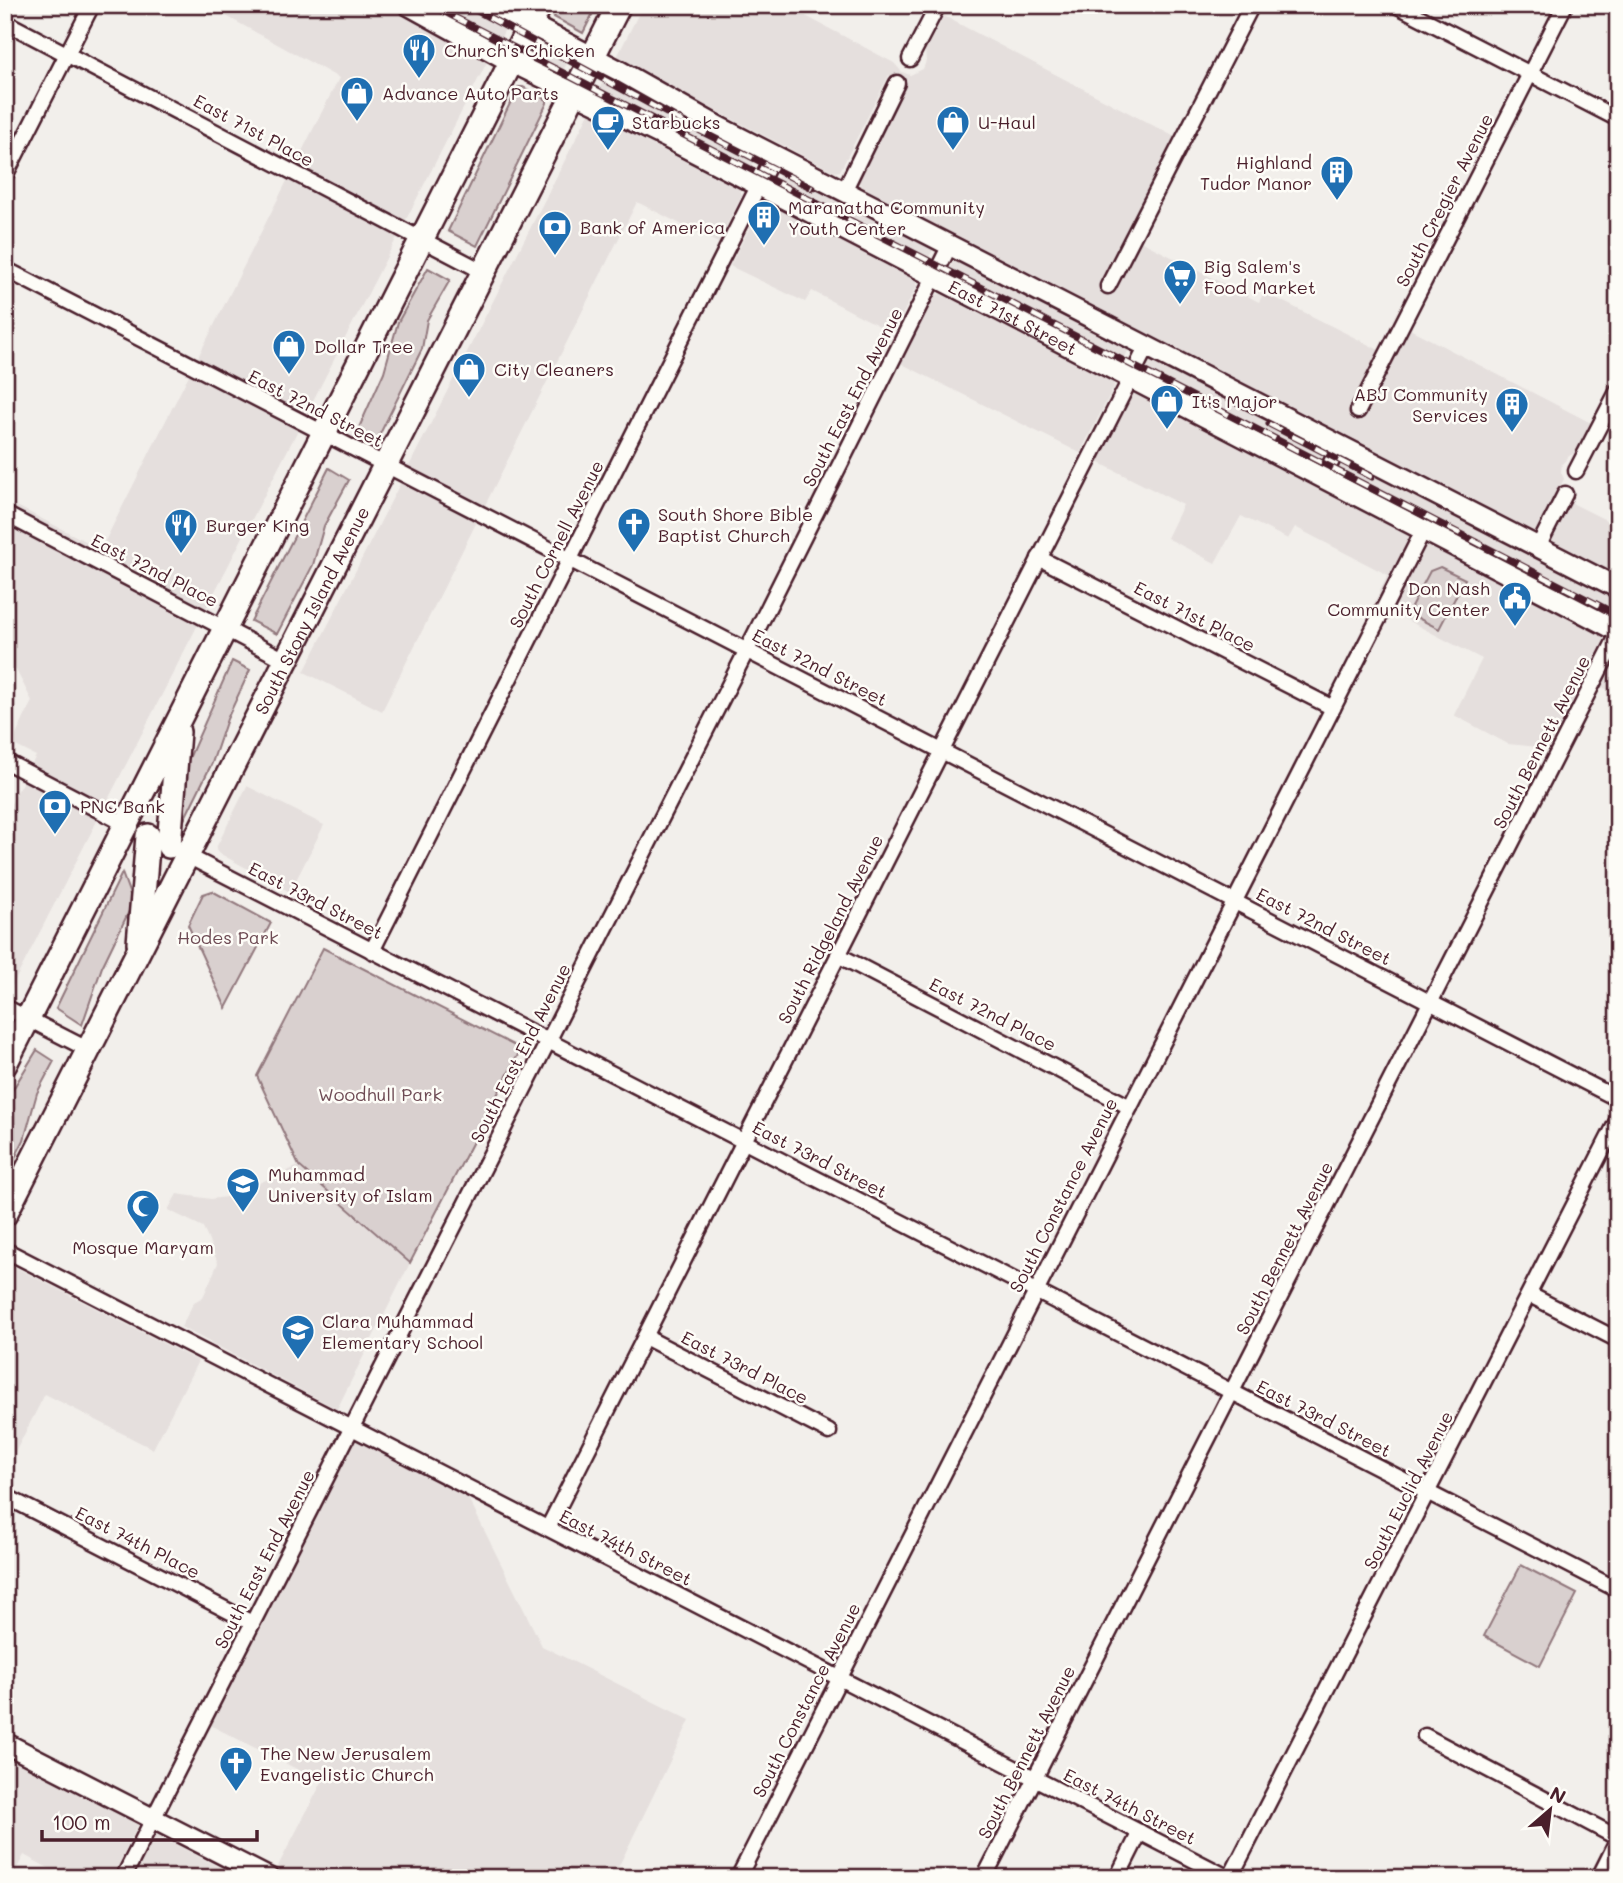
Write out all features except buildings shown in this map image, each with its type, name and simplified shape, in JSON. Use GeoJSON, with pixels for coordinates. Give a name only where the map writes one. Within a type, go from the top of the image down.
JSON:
{"type":"FeatureCollection","features":[{"type":"Feature","properties":{"kind":"highway","name":"South Stony Island Avenue"},"geometry":{"type":"LineString","coordinates":[[5,1214],[138,953],[178,851],[287,661],[619,5]]}},
{"type":"Feature","properties":{"kind":"highway"},"geometry":{"type":"LineString","coordinates":[[5,1064],[535,14]]}},
{"type":"Feature","properties":{"kind":"highway"},"geometry":{"type":"LineString","coordinates":[[178,851],[179,722]]}},
{"type":"Feature","properties":{"kind":"highway"},"geometry":{"type":"LineString","coordinates":[[138,953],[148,836]]}},
{"type":"Feature","properties":{"kind":"main road","name":"East 71st Street"},"geometry":{"type":"LineString","coordinates":[[408,5],[511,62],[760,185],[1424,529],[1618,633]]}},
{"type":"Feature","properties":{"kind":"main road","name":"East 71st Street"},"geometry":{"type":"LineString","coordinates":[[493,5],[535,14],[593,57],[684,109],[1537,549],[1618,588]]}},
{"type":"Feature","properties":{"kind":"main road"},"geometry":{"type":"LineString","coordinates":[[5,1743],[269,1878]]}},
{"type":"Feature","properties":{"kind":"street"},"geometry":{"type":"LineString","coordinates":[[5,176],[92,5]]}},
{"type":"Feature","properties":{"kind":"street"},"geometry":{"type":"LineString","coordinates":[[910,59],[937,5]]}},
{"type":"Feature","properties":{"kind":"street"},"geometry":{"type":"LineString","coordinates":[[1108,286],[1252,5]]}},
{"type":"Feature","properties":{"kind":"street"},"geometry":{"type":"LineString","coordinates":[[1396,5],[1618,119]]}},
{"type":"Feature","properties":{"kind":"street","name":"South Cregier Avenue"},"geometry":{"type":"LineString","coordinates":[[1358,411],[1565,5]]}},
{"type":"Feature","properties":{"kind":"street","name":"East 71st Place"},"geometry":{"type":"LineString","coordinates":[[5,22],[484,272]]}},
{"type":"Feature","properties":{"kind":"street"},"geometry":{"type":"LineString","coordinates":[[844,191],[897,83]]}},
{"type":"Feature","properties":{"kind":"street","name":"South Cornell Avenue"},"geometry":{"type":"LineString","coordinates":[[372,951],[774,155]]}},
{"type":"Feature","properties":{"kind":"street","name":"South East End Avenue"},"geometry":{"type":"LineString","coordinates":[[123,1878],[950,244]]}},
{"type":"Feature","properties":{"kind":"street","name":"East 72nd Street"},"geometry":{"type":"LineString","coordinates":[[5,269],[1618,1099]]}},
{"type":"Feature","properties":{"kind":"street","name":"South Ridgeland Avenue"},"geometry":{"type":"LineString","coordinates":[[548,1528],[1147,346]]}},
{"type":"Feature","properties":{"kind":"street"},"geometry":{"type":"LineString","coordinates":[[1576,471],[1618,390]]}},
{"type":"Feature","properties":{"kind":"street"},"geometry":{"type":"LineString","coordinates":[[1324,477],[1339,446]]}},
{"type":"Feature","properties":{"kind":"street"},"geometry":{"type":"LineString","coordinates":[[1537,549],[1565,494]]}},
{"type":"Feature","properties":{"kind":"street","name":"East 72nd Place"},"geometry":{"type":"LineString","coordinates":[[5,514],[287,661]]}},
{"type":"Feature","properties":{"kind":"street","name":"South Constance Avenue"},"geometry":{"type":"LineString","coordinates":[[738,1878],[1424,529]]}},
{"type":"Feature","properties":{"kind":"street","name":"East 71st Place"},"geometry":{"type":"LineString","coordinates":[[1039,558],[1333,708]]}},
{"type":"Feature","properties":{"kind":"street","name":"South Bennett Avenue"},"geometry":{"type":"LineString","coordinates":[[984,1878],[1618,633]]}},
{"type":"Feature","properties":{"kind":"street","name":"East 73rd Street"},"geometry":{"type":"LineString","coordinates":[[5,761],[1618,1590]]}},
{"type":"Feature","properties":{"kind":"street","name":"East 72nd Place"},"geometry":{"type":"LineString","coordinates":[[838,955],[1130,1107]]}},
{"type":"Feature","properties":{"kind":"street"},"geometry":{"type":"LineString","coordinates":[[5,1007],[89,1050]]}},
{"type":"Feature","properties":{"kind":"street","name":"South Euclid Avenue"},"geometry":{"type":"LineString","coordinates":[[1229,1878],[1429,1493],[1618,1119]]}},
{"type":"Feature","properties":{"kind":"street","name":"East 74th Street"},"geometry":{"type":"LineString","coordinates":[[5,1250],[1229,1878]]}},
{"type":"Feature","properties":{"kind":"street"},"geometry":{"type":"LineString","coordinates":[[1530,1295],[1618,1340]]}},
{"type":"Feature","properties":{"kind":"street","name":"East 73rd Place"},"geometry":{"type":"LineString","coordinates":[[645,1337],[828,1432]]}},
{"type":"Feature","properties":{"kind":"street","name":"East 74th Place"},"geometry":{"type":"LineString","coordinates":[[5,1496],[253,1623]]}},
{"type":"Feature","properties":{"kind":"street"},"geometry":{"type":"LineString","coordinates":[[1425,1736],[1618,1838]]}},
{"type":"Feature","properties":{"kind":"street"},"geometry":{"type":"LineString","coordinates":[[1117,1878],[1140,1832]]}},
{"type":"Feature","properties":{"kind":"street"},"geometry":{"type":"LineString","coordinates":[[1601,1878],[1618,1844]]}},
{"type":"Feature","properties":{"kind":"shaded area"},"geometry":{"type":"Polygon","coordinates":[[[206,5],[383,5],[487,61],[5,1000],[5,815],[36,756],[12,744],[32,701],[13,664],[5,655],[5,500],[101,549],[339,78],[206,5]]]}},
{"type":"Feature","properties":{"kind":"shaded area"},"geometry":{"type":"Polygon","coordinates":[[[421,5],[482,5],[510,19],[496,47],[421,5]]]}},
{"type":"Feature","properties":{"kind":"shaded area"},"geometry":{"type":"Polygon","coordinates":[[[643,5],[785,5],[894,63],[902,72],[910,75],[923,69],[925,51],[944,16],[1175,137],[1125,233],[1259,302],[1264,292],[1393,357],[1408,328],[1593,424],[1578,451],[1562,464],[1564,479],[1538,530],[1533,532],[861,186],[859,181],[907,84],[889,75],[840,171],[835,172],[621,62],[618,55],[643,5]]]}},
{"type":"Feature","properties":{"kind":"shaded area"},"geometry":{"type":"Polygon","coordinates":[[[542,38],[572,53],[559,79],[529,65],[542,38]]]}},
{"type":"Feature","properties":{"kind":"shaded area"},"geometry":{"type":"Polygon","coordinates":[[[607,73],[759,153],[748,173],[595,98],[607,73]]]}},
{"type":"Feature","properties":{"kind":"shaded area"},"geometry":{"type":"Polygon","coordinates":[[[589,113],[738,188],[742,195],[718,243],[637,202],[382,711],[304,672],[589,113]]]}},
{"type":"Feature","properties":{"kind":"shaded area"},"geometry":{"type":"Polygon","coordinates":[[[784,166],[936,244],[925,265],[773,187],[784,166]]]}},
{"type":"Feature","properties":{"kind":"shaded area"},"geometry":{"type":"Polygon","coordinates":[[[766,203],[916,280],[917,286],[893,333],[812,291],[805,302],[730,266],[761,205],[766,203]]]}},
{"type":"Feature","properties":{"kind":"shaded area"},"geometry":{"type":"Polygon","coordinates":[[[957,255],[1131,345],[1121,365],[946,276],[957,255]]]}},
{"type":"Feature","properties":{"kind":"shaded area"},"geometry":{"type":"Polygon","coordinates":[[[941,294],[1113,382],[1114,387],[1080,453],[900,363],[934,295],[941,294]]]}},
{"type":"Feature","properties":{"kind":"shaded area"},"geometry":{"type":"Polygon","coordinates":[[[1152,356],[1327,445],[1317,467],[1142,377],[1152,356]]]}},
{"type":"Feature","properties":{"kind":"shaded area"},"geometry":{"type":"Polygon","coordinates":[[[1136,393],[1603,633],[1604,640],[1548,748],[1508,744],[1454,715],[1482,659],[1374,603],[1388,575],[1295,527],[1288,539],[1241,516],[1215,563],[1167,538],[1183,505],[1098,462],[1131,396],[1136,393]]]}},
{"type":"Feature","properties":{"kind":"shaded area"},"geometry":{"type":"Polygon","coordinates":[[[1345,455],[1618,593],[1618,608],[1611,621],[1335,476],[1345,455]]]}},
{"type":"Feature","properties":{"kind":"shaded area"},"geometry":{"type":"Polygon","coordinates":[[[1570,502],[1618,526],[1618,576],[1551,540],[1570,502]]]}},
{"type":"Feature","properties":{"kind":"shaded area"},"geometry":{"type":"Polygon","coordinates":[[[1618,652],[1618,695],[1600,686],[1618,652]]]}},
{"type":"Feature","properties":{"kind":"shaded area"},"geometry":{"type":"Polygon","coordinates":[[[247,786],[324,825],[290,892],[217,852],[216,848],[247,786]]]}},
{"type":"Feature","properties":{"kind":"shaded area"},"geometry":{"type":"Polygon","coordinates":[[[299,1166],[410,1263],[337,1409],[181,1327],[194,1302],[203,1297],[218,1263],[203,1227],[168,1210],[177,1194],[211,1199],[226,1197],[299,1166]]]}},
{"type":"Feature","properties":{"kind":"shaded area"},"geometry":{"type":"Polygon","coordinates":[[[5,1262],[198,1361],[153,1449],[45,1394],[5,1472],[5,1262]]]}},
{"type":"Feature","properties":{"kind":"shaded area"},"geometry":{"type":"Polygon","coordinates":[[[354,1439],[468,1498],[542,1646],[690,1720],[613,1878],[300,1878],[278,1866],[322,1782],[210,1725],[354,1439]]]}},
{"type":"Feature","properties":{"kind":"shaded area"},"geometry":{"type":"Polygon","coordinates":[[[5,1756],[138,1825],[112,1878],[67,1878],[24,1855],[12,1878],[5,1878],[5,1756]]]}},
{"type":"Feature","properties":{"kind":"shaded area"},"geometry":{"type":"Polygon","coordinates":[[[153,1833],[240,1878],[131,1878],[153,1833]]]}},
{"type":"Feature","properties":{"kind":"green space"},"geometry":{"type":"Polygon","coordinates":[[[560,5],[597,5],[583,33],[554,17],[560,5]]]}},
{"type":"Feature","properties":{"kind":"green space"},"geometry":{"type":"Polygon","coordinates":[[[518,87],[547,100],[547,103],[477,246],[448,231],[518,87]]]}},
{"type":"Feature","properties":{"kind":"green space"},"geometry":{"type":"Polygon","coordinates":[[[428,268],[450,280],[427,320],[422,349],[376,442],[357,432],[384,372],[398,322],[428,268]]]}},
{"type":"Feature","properties":{"kind":"green space"},"geometry":{"type":"Polygon","coordinates":[[[329,468],[349,480],[324,526],[313,565],[277,634],[251,621],[329,468]]]}},
{"type":"Feature","properties":{"kind":"green space"},"geometry":{"type":"Polygon","coordinates":[[[1440,567],[1465,579],[1439,629],[1408,613],[1430,571],[1440,567]]]}},
{"type":"Feature","properties":{"kind":"green space"},"geometry":{"type":"Polygon","coordinates":[[[232,661],[250,670],[227,719],[212,763],[181,826],[183,772],[232,661]]]}},
{"type":"Feature","properties":{"kind":"green space"},"geometry":{"type":"Polygon","coordinates":[[[122,873],[133,903],[102,967],[82,1025],[56,1008],[122,873]]]}},
{"type":"Feature","properties":{"kind":"green space","name":"Hodes Park"},"geometry":{"type":"Polygon","coordinates":[[[212,891],[271,923],[226,1008],[188,925],[203,894],[212,891]]]}},
{"type":"Feature","properties":{"kind":"green space","name":"Woodhull Park"},"geometry":{"type":"Polygon","coordinates":[[[323,948],[521,1049],[410,1263],[299,1166],[257,1076],[323,948]]]}},
{"type":"Feature","properties":{"kind":"green space"},"geometry":{"type":"Polygon","coordinates":[[[37,1050],[54,1061],[37,1093],[24,1140],[5,1177],[5,1102],[37,1050]]]}},
{"type":"Feature","properties":{"kind":"green space"},"geometry":{"type":"Polygon","coordinates":[[[1521,1565],[1577,1594],[1540,1666],[1484,1636],[1521,1565]]]}},
{"type":"Feature","properties":{"kind":"railway"},"geometry":{"type":"LineString","coordinates":[[431,5],[1618,615]]}},
{"type":"Feature","properties":{"kind":"railway"},"geometry":{"type":"LineString","coordinates":[[466,5],[812,188]]}},
{"type":"Feature","properties":{"kind":"railway"},"geometry":{"type":"LineString","coordinates":[[1269,424],[1372,477]]}},
{"type":"Feature","properties":{"kind":"place","name":"Church's Chicken"},"geometry":{"type":"Point","coordinates":[419,80]}},
{"type":"Feature","properties":{"kind":"place","name":"Advance Auto Parts"},"geometry":{"type":"Point","coordinates":[357,123]}},
{"type":"Feature","properties":{"kind":"place","name":"Starbucks"},"geometry":{"type":"Point","coordinates":[608,152]}},
{"type":"Feature","properties":{"kind":"place","name":"U-Haul"},"geometry":{"type":"Point","coordinates":[953,152]}},
{"type":"Feature","properties":{"kind":"place","name":"Highland Tudor Manor"},"geometry":{"type":"Point","coordinates":[1337,202]}},
{"type":"Feature","properties":{"kind":"place","name":"Maranatha Community Youth Center"},"geometry":{"type":"Point","coordinates":[764,247]}},
{"type":"Feature","properties":{"kind":"place","name":"Bank of America"},"geometry":{"type":"Point","coordinates":[555,257]}},
{"type":"Feature","properties":{"kind":"place","name":"Big Salem's Food Market"},"geometry":{"type":"Point","coordinates":[1180,306]}},
{"type":"Feature","properties":{"kind":"place","name":"Dollar Tree"},"geometry":{"type":"Point","coordinates":[289,376]}},
{"type":"Feature","properties":{"kind":"place","name":"City Cleaners"},"geometry":{"type":"Point","coordinates":[469,399]}},
{"type":"Feature","properties":{"kind":"place","name":"It's Major"},"geometry":{"type":"Point","coordinates":[1167,431]}},
{"type":"Feature","properties":{"kind":"place","name":"ABJ Community Services"},"geometry":{"type":"Point","coordinates":[1512,434]}},
{"type":"Feature","properties":{"kind":"place","name":"South Shore Bible Baptist Church"},"geometry":{"type":"Point","coordinates":[634,554]}},
{"type":"Feature","properties":{"kind":"place","name":"Burger King"},"geometry":{"type":"Point","coordinates":[181,555]}},
{"type":"Feature","properties":{"kind":"place","name":"Don Nash Community Center"},"geometry":{"type":"Point","coordinates":[1515,628]}},
{"type":"Feature","properties":{"kind":"place","name":"PNC Bank"},"geometry":{"type":"Point","coordinates":[55,836]}},
{"type":"Feature","properties":{"kind":"place","name":"Muhammad University of Islam"},"geometry":{"type":"Point","coordinates":[243,1214]}},
{"type":"Feature","properties":{"kind":"place","name":"Mosque Maryam"},"geometry":{"type":"Point","coordinates":[143,1236]}},
{"type":"Feature","properties":{"kind":"place","name":"Clara Muhammad Elementary School"},"geometry":{"type":"Point","coordinates":[298,1361]}},
{"type":"Feature","properties":{"kind":"place","name":"The New Jerusalem Evangelistic Church"},"geometry":{"type":"Point","coordinates":[236,1793]}}]}
